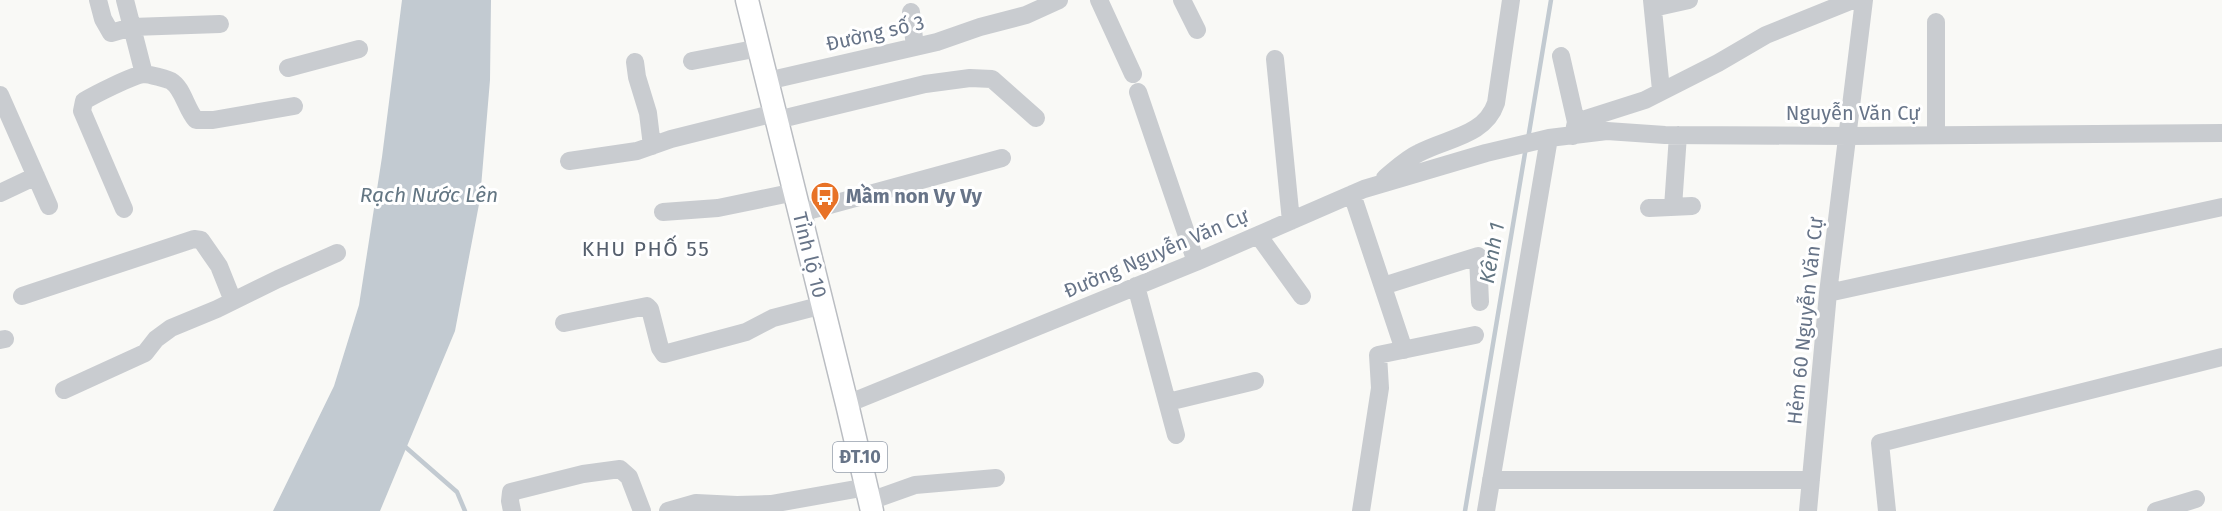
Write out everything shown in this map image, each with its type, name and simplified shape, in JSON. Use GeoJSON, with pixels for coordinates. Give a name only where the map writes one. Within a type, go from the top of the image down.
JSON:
{"type":"FeatureCollection","features":[{"type":"Feature","properties":{"kind":"main road","name":"Tỉnh lộ 10"},"geometry":{"type":"LineString","coordinates":[[747,0],[870,500]]}},
{"type":"Feature","properties":{"kind":"street"},"geometry":{"type":"LineString","coordinates":[[99,0],[109,31],[113,33],[132,27],[220,24]]}},
{"type":"Feature","properties":{"kind":"street"},"geometry":{"type":"LineString","coordinates":[[125,0],[144,74]]}},
{"type":"Feature","properties":{"kind":"street","name":"Đường số 3"},"geometry":{"type":"LineString","coordinates":[[767,81],[915,47],[1026,15],[1059,0]]}},
{"type":"Feature","properties":{"kind":"street"},"geometry":{"type":"LineString","coordinates":[[1099,0],[1133,74]]}},
{"type":"Feature","properties":{"kind":"street"},"geometry":{"type":"LineString","coordinates":[[1182,0],[1197,30]]}},
{"type":"Feature","properties":{"kind":"street"},"geometry":{"type":"LineString","coordinates":[[1378,183],[1416,154],[1477,129],[1493,113],[1511,0]]}},
{"type":"Feature","properties":{"kind":"street"},"geometry":{"type":"LineString","coordinates":[[1661,90],[1653,4],[1689,0]]}},
{"type":"Feature","properties":{"kind":"street"},"geometry":{"type":"LineString","coordinates":[[1561,56],[1574,129],[1645,100],[1718,63],[1766,35],[1853,0]]}},
{"type":"Feature","properties":{"kind":"street","name":"Hẻm 60 Nguyễn Văn Cự"},"geometry":{"type":"LineString","coordinates":[[1808,511],[1828,292],[1864,0]]}},
{"type":"Feature","properties":{"kind":"street"},"geometry":{"type":"LineString","coordinates":[[911,12],[915,47]]}},
{"type":"Feature","properties":{"kind":"street"},"geometry":{"type":"LineString","coordinates":[[1936,22],[1936,135]]}},
{"type":"Feature","properties":{"kind":"street"},"geometry":{"type":"LineString","coordinates":[[693,61],[759,48]]}},
{"type":"Feature","properties":{"kind":"street"},"geometry":{"type":"LineString","coordinates":[[288,68],[359,49]]}},
{"type":"Feature","properties":{"kind":"street"},"geometry":{"type":"LineString","coordinates":[[1275,59],[1291,221]]}},
{"type":"Feature","properties":{"kind":"street"},"geometry":{"type":"LineString","coordinates":[[635,62],[648,113],[652,146]]}},
{"type":"Feature","properties":{"kind":"street"},"geometry":{"type":"LineString","coordinates":[[124,209],[82,111],[84,101],[102,90],[144,74],[171,81],[182,94],[188,111],[196,120],[213,120],[294,106]]}},
{"type":"Feature","properties":{"kind":"street"},"geometry":{"type":"LineString","coordinates":[[569,161],[637,151],[671,139],[925,84],[970,78],[992,79],[1036,118]]}},
{"type":"Feature","properties":{"kind":"street"},"geometry":{"type":"LineString","coordinates":[[1138,92],[1196,262]]}},
{"type":"Feature","properties":{"kind":"street"},"geometry":{"type":"LineString","coordinates":[[2,105],[49,206]]}},
{"type":"Feature","properties":{"kind":"street","name":"Nguyễn Văn Cự"},"geometry":{"type":"LineString","coordinates":[[1486,153],[1549,138],[1574,129],[1678,135],[2222,133]]}},
{"type":"Feature","properties":{"kind":"street"},"geometry":{"type":"LineString","coordinates":[[1673,207],[1678,135]]}},
{"type":"Feature","properties":{"kind":"street"},"geometry":{"type":"LineString","coordinates":[[1486,511],[1549,138]]}},
{"type":"Feature","properties":{"kind":"street","name":"Đường Nguyễn Văn Cự"},"geometry":{"type":"LineString","coordinates":[[848,404],[1196,262],[1378,183],[1486,153]]}},
{"type":"Feature","properties":{"kind":"street"},"geometry":{"type":"LineString","coordinates":[[663,212],[797,202],[1002,158]]}},
{"type":"Feature","properties":{"kind":"street"},"geometry":{"type":"LineString","coordinates":[[0,193],[36,176]]}},
{"type":"Feature","properties":{"kind":"street"},"geometry":{"type":"LineString","coordinates":[[1352,194],[1404,350]]}},
{"type":"Feature","properties":{"kind":"street"},"geometry":{"type":"LineString","coordinates":[[1649,208],[1692,206]]}},
{"type":"Feature","properties":{"kind":"street"},"geometry":{"type":"LineString","coordinates":[[1828,292],[2222,207]]}},
{"type":"Feature","properties":{"kind":"street"},"geometry":{"type":"LineString","coordinates":[[1258,235],[1302,296]]}},
{"type":"Feature","properties":{"kind":"street"},"geometry":{"type":"LineString","coordinates":[[22,296],[194,239],[201,240],[219,266],[233,301]]}},
{"type":"Feature","properties":{"kind":"street"},"geometry":{"type":"LineString","coordinates":[[64,390],[145,352],[156,339],[171,328],[338,253]]}},
{"type":"Feature","properties":{"kind":"street"},"geometry":{"type":"LineString","coordinates":[[1383,286],[1478,256],[1480,302]]}},
{"type":"Feature","properties":{"kind":"street"},"geometry":{"type":"LineString","coordinates":[[1136,286],[1176,435]]}},
{"type":"Feature","properties":{"kind":"street"},"geometry":{"type":"LineString","coordinates":[[564,323],[647,306],[650,309],[660,348],[664,354],[746,332],[773,318],[823,305]]}},
{"type":"Feature","properties":{"kind":"street"},"geometry":{"type":"LineString","coordinates":[[1361,511],[1380,388],[1378,356],[1475,335]]}},
{"type":"Feature","properties":{"kind":"street"},"geometry":{"type":"LineString","coordinates":[[1887,511],[1880,443],[2222,357]]}},
{"type":"Feature","properties":{"kind":"street"},"geometry":{"type":"LineString","coordinates":[[1168,402],[1255,381]]}},
{"type":"Feature","properties":{"kind":"street"},"geometry":{"type":"LineString","coordinates":[[512,511],[511,492],[583,474],[620,469],[629,477],[642,511]]}},
{"type":"Feature","properties":{"kind":"street"},"geometry":{"type":"LineString","coordinates":[[668,511],[696,502],[737,505],[870,500],[915,485],[996,478]]}},
{"type":"Feature","properties":{"kind":"street"},"geometry":{"type":"LineString","coordinates":[[1491,480],[1811,480]]}},
{"type":"Feature","properties":{"kind":"street"},"geometry":{"type":"LineString","coordinates":[[2156,511],[2196,499]]}},
{"type":"Feature","properties":{"kind":"water","name":"Rạch Nước Lên"},"geometry":{"type":"Polygon","coordinates":[[[402,0],[491,0],[490,80],[480,199],[455,331],[380,511],[273,511],[334,386],[359,305],[382,157],[402,0]]]}},
{"type":"Feature","properties":{"kind":"waterway","name":"Kênh 1"},"geometry":{"type":"LineString","coordinates":[[1528,139],[1551,0]]}},
{"type":"Feature","properties":{"kind":"waterway","name":"Kênh 1"},"geometry":{"type":"LineString","coordinates":[[1465,511],[1526,147]]}},
{"type":"Feature","properties":{"kind":"waterway"},"geometry":{"type":"LineString","coordinates":[[402,444],[457,492],[465,511]]}},
{"type":"Feature","properties":{"kind":"place","name":"Mầm non Vy Vy"},"geometry":{"type":"Point","coordinates":[825,222]}},
{"type":"Feature","properties":{"kind":"district","name":"KHU PHỐ 55"},"geometry":{"type":"Point","coordinates":[646,249]}}]}
